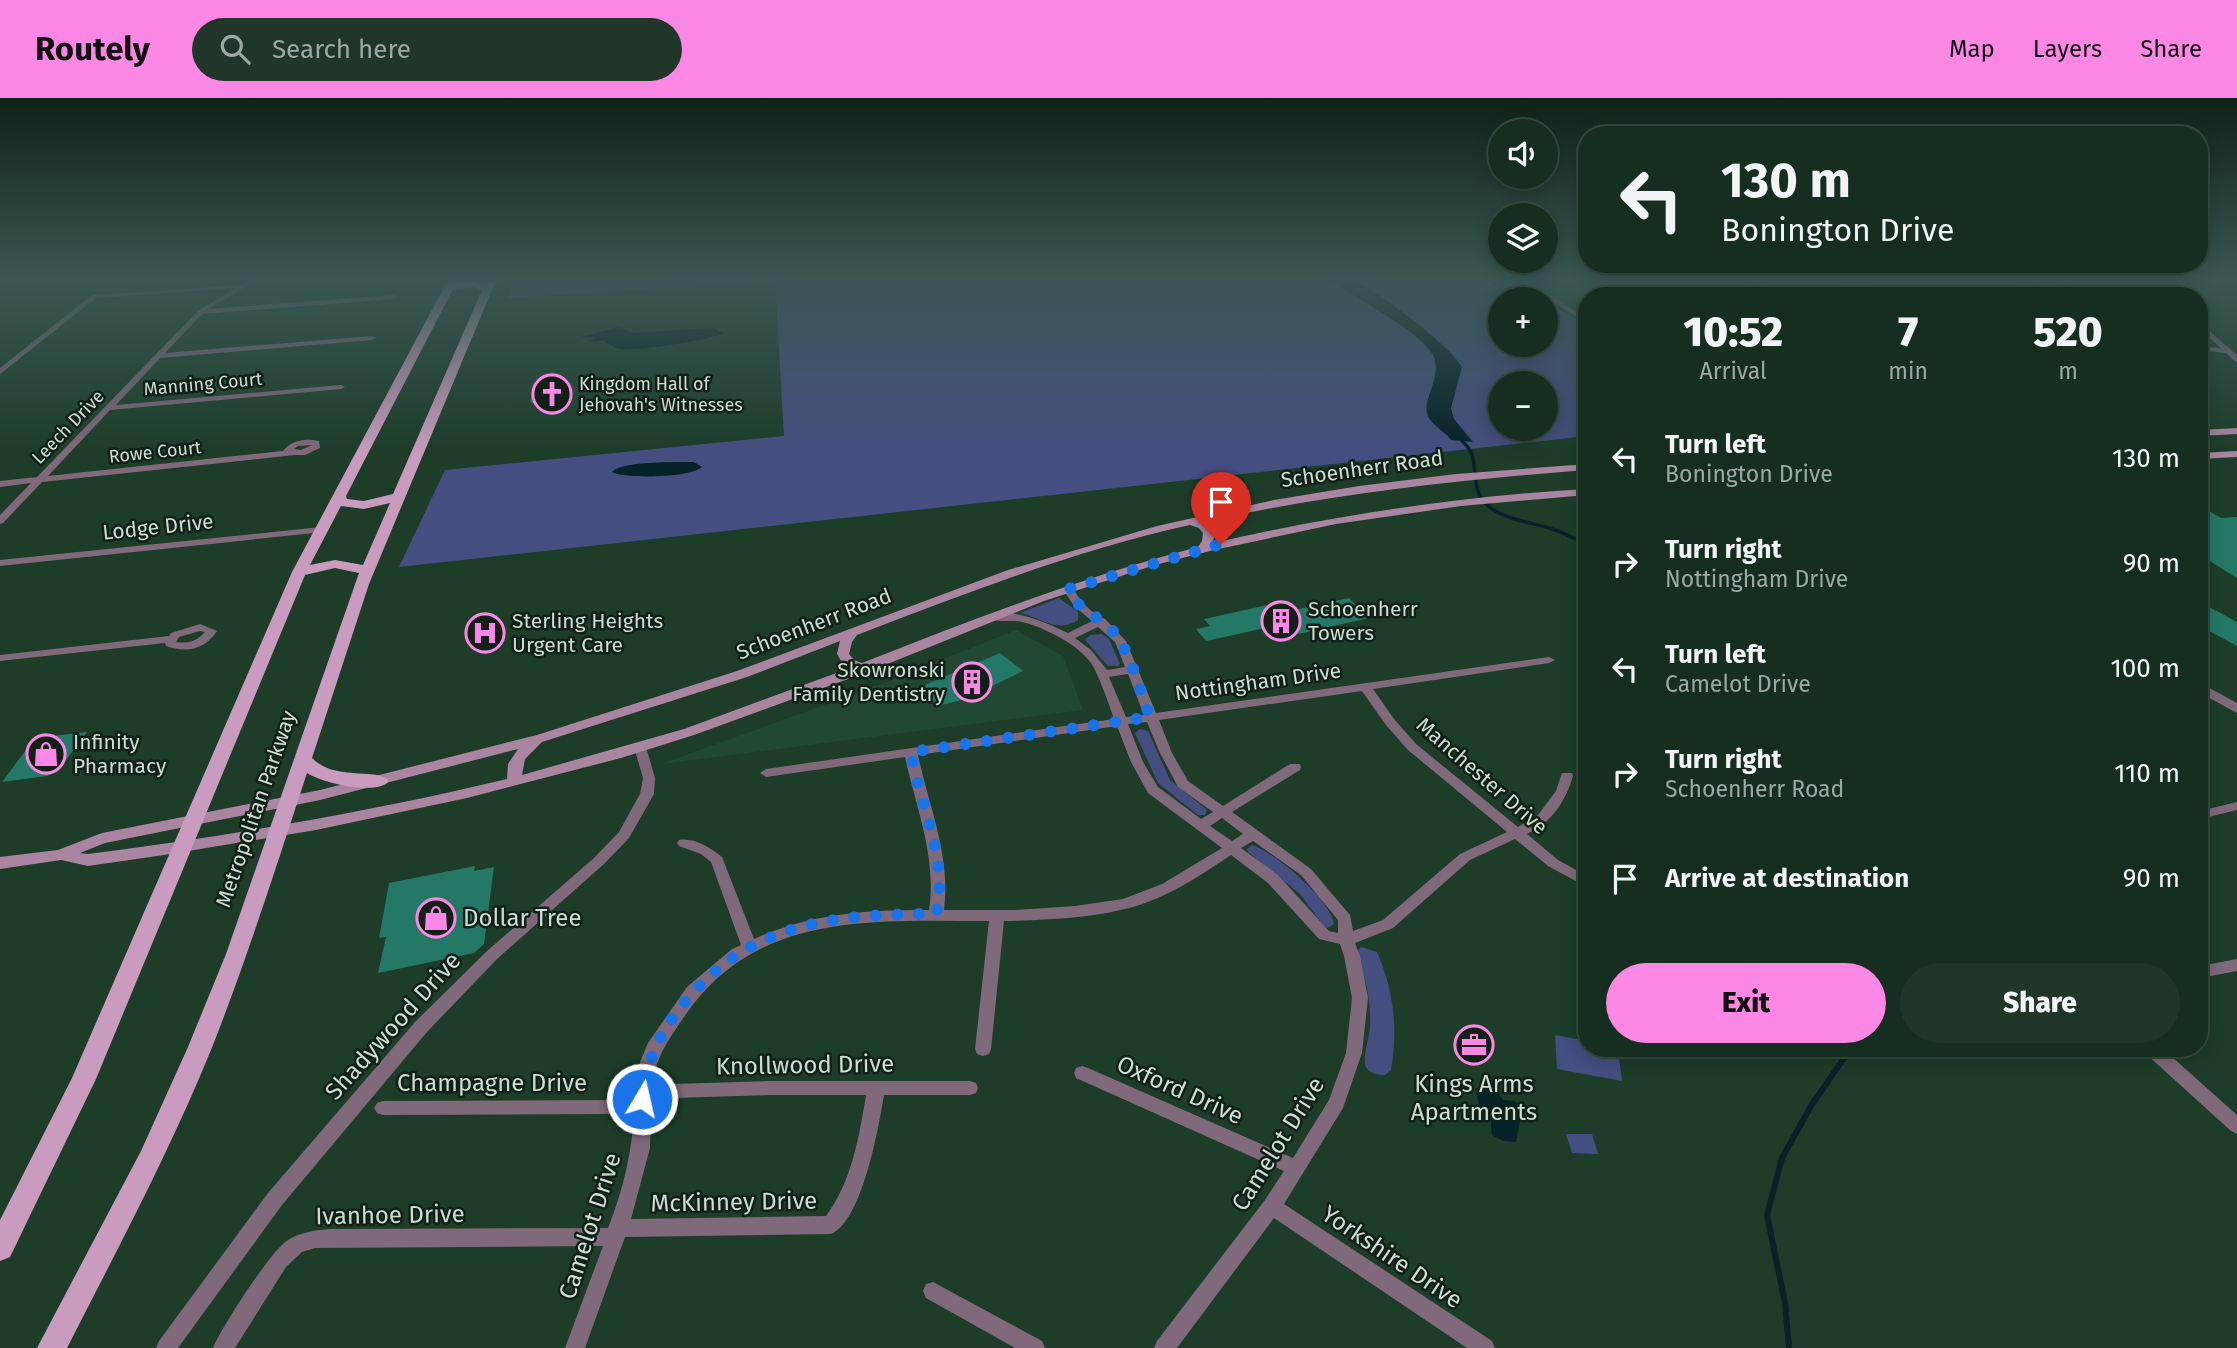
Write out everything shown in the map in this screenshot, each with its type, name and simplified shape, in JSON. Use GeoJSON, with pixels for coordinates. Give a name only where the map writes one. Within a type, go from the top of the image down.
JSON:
{"type":"FeatureCollection","features":[{"type":"Feature","properties":{"kind":"main road"},"geometry":{"type":"LineString","coordinates":[[0,1248],[84,1079],[299,572],[422,336]]}},
{"type":"Feature","properties":{"kind":"main road","name":"Metropolitan Parkway"},"geometry":{"type":"LineString","coordinates":[[52,1348],[129,1200],[181,1090],[237,954],[367,570],[467,336]]}},
{"type":"Feature","properties":{"kind":"main road"},"geometry":{"type":"LineString","coordinates":[[2208,433],[2237,431]]}},
{"type":"Feature","properties":{"kind":"main road"},"geometry":{"type":"LineString","coordinates":[[2208,456],[2237,454]]}},
{"type":"Feature","properties":{"kind":"main road","name":"Schoenherr Road"},"geometry":{"type":"LineString","coordinates":[[0,863],[60,855],[102,838],[289,802],[542,738],[699,689],[1012,572],[1094,546],[1189,521],[1318,495],[1456,477],[1578,468]]}},
{"type":"Feature","properties":{"kind":"main road","name":"Schoenherr Road"},"geometry":{"type":"LineString","coordinates":[[60,855],[89,860],[181,849],[278,833],[514,782],[640,747],[765,706],[1068,589],[1203,548],[1337,520],[1477,500],[1578,492]]}},
{"type":"Feature","properties":{"kind":"main road"},"geometry":{"type":"LineString","coordinates":[[339,495],[342,502],[355,505],[399,496]]}},
{"type":"Feature","properties":{"kind":"main road"},"geometry":{"type":"LineString","coordinates":[[1189,521],[1203,526],[1209,533],[1208,542],[1203,548]]}},
{"type":"Feature","properties":{"kind":"main road"},"geometry":{"type":"LineString","coordinates":[[299,572],[335,564],[367,570]]}},
{"type":"Feature","properties":{"kind":"main road"},"geometry":{"type":"LineString","coordinates":[[853,632],[846,642],[843,654],[849,663],[865,668]]}},
{"type":"Feature","properties":{"kind":"main road"},"geometry":{"type":"LineString","coordinates":[[514,782],[513,766],[516,760],[528,747],[542,738]]}},
{"type":"Feature","properties":{"kind":"main road"},"geometry":{"type":"LineString","coordinates":[[303,759],[309,767],[326,776],[380,781]]}},
{"type":"Feature","properties":{"kind":"street"},"geometry":{"type":"LineString","coordinates":[[0,372],[44,336]]}},
{"type":"Feature","properties":{"kind":"street","name":"Leech Drive"},"geometry":{"type":"LineString","coordinates":[[0,521],[177,336]]}},
{"type":"Feature","properties":{"kind":"street"},"geometry":{"type":"LineString","coordinates":[[2212,336],[2237,360]]}},
{"type":"Feature","properties":{"kind":"street"},"geometry":{"type":"LineString","coordinates":[[159,356],[372,338]]}},
{"type":"Feature","properties":{"kind":"street"},"geometry":{"type":"LineString","coordinates":[[2208,349],[2227,351]]}},
{"type":"Feature","properties":{"kind":"street","name":"Manning Court"},"geometry":{"type":"LineString","coordinates":[[109,408],[341,387]]}},
{"type":"Feature","properties":{"kind":"street","name":"Rowe Court"},"geometry":{"type":"LineString","coordinates":[[0,484],[290,451]]}},
{"type":"Feature","properties":{"kind":"street","name":"Lodge Drive"},"geometry":{"type":"LineString","coordinates":[[0,563],[321,530]]}},
{"type":"Feature","properties":{"kind":"street","name":"Camelot Drive"},"geometry":{"type":"LineString","coordinates":[[1068,589],[1078,605],[1101,621],[1120,641],[1150,717],[1174,771],[1183,784],[1312,879],[1345,919],[1346,940],[1360,998],[1354,1053],[1337,1103],[1272,1206],[1164,1348]]}},
{"type":"Feature","properties":{"kind":"street"},"geometry":{"type":"LineString","coordinates":[[990,618],[1027,620],[1067,638],[1093,657],[1148,783],[1160,797],[1273,879],[1324,935],[1346,940],[1388,924],[1465,857],[1532,826],[1553,807],[1567,776]]}},
{"type":"Feature","properties":{"kind":"street"},"geometry":{"type":"LineString","coordinates":[[1067,638],[1101,621]]}},
{"type":"Feature","properties":{"kind":"street"},"geometry":{"type":"LineString","coordinates":[[0,657],[171,639]]}},
{"type":"Feature","properties":{"kind":"street","name":"Nottingham Drive"},"geometry":{"type":"LineString","coordinates":[[766,773],[1549,660]]}},
{"type":"Feature","properties":{"kind":"street"},"geometry":{"type":"LineString","coordinates":[[1102,674],[1132,670]]}},
{"type":"Feature","properties":{"kind":"street","name":"Manchester Drive"},"geometry":{"type":"LineString","coordinates":[[1365,686],[1390,722],[1412,747],[1516,834],[1564,871],[1578,878]]}},
{"type":"Feature","properties":{"kind":"street"},"geometry":{"type":"LineString","coordinates":[[2208,692],[2237,709]]}},
{"type":"Feature","properties":{"kind":"street","name":"Shadywood Drive"},"geometry":{"type":"LineString","coordinates":[[166,1348],[275,1199],[413,1035],[492,955],[624,835],[647,794],[649,778],[640,747]]}},
{"type":"Feature","properties":{"kind":"street"},"geometry":{"type":"LineString","coordinates":[[911,752],[939,863],[941,887],[936,914]]}},
{"type":"Feature","properties":{"kind":"street"},"geometry":{"type":"LineString","coordinates":[[1200,826],[1295,767]]}},
{"type":"Feature","properties":{"kind":"street"},"geometry":{"type":"LineString","coordinates":[[2208,813],[2237,806]]}},
{"type":"Feature","properties":{"kind":"street","name":"Camelot Drive"},"geometry":{"type":"LineString","coordinates":[[575,1348],[639,1160],[642,1099],[648,1063],[670,1021],[699,986],[749,946],[794,928],[849,916],[1046,914],[1138,900],[1252,834]]}},
{"type":"Feature","properties":{"kind":"street"},"geometry":{"type":"LineString","coordinates":[[684,843],[706,851],[717,860],[749,946]]}},
{"type":"Feature","properties":{"kind":"street"},"geometry":{"type":"LineString","coordinates":[[983,1049],[997,916]]}},
{"type":"Feature","properties":{"kind":"street"},"geometry":{"type":"LineString","coordinates":[[2208,970],[2237,965]]}},
{"type":"Feature","properties":{"kind":"street"},"geometry":{"type":"LineString","coordinates":[[2161,1057],[2237,1126]]}},
{"type":"Feature","properties":{"kind":"street","name":"Oxford Drive"},"geometry":{"type":"LineString","coordinates":[[1082,1073],[1297,1168]]}},
{"type":"Feature","properties":{"kind":"street","name":"Knollwood Drive"},"geometry":{"type":"LineString","coordinates":[[642,1099],[672,1091],[970,1088]]}},
{"type":"Feature","properties":{"kind":"street","name":"McKinney Drive"},"geometry":{"type":"LineString","coordinates":[[616,1232],[831,1225],[842,1212],[862,1158],[876,1089]]}},
{"type":"Feature","properties":{"kind":"street","name":"Champagne Drive"},"geometry":{"type":"LineString","coordinates":[[383,1108],[611,1107],[642,1099]]}},
{"type":"Feature","properties":{"kind":"street","name":"Yorkshire Drive"},"geometry":{"type":"LineString","coordinates":[[1272,1206],[1485,1348]]}},
{"type":"Feature","properties":{"kind":"street","name":"Ivanhoe Drive"},"geometry":{"type":"LineString","coordinates":[[223,1348],[279,1261],[289,1248],[299,1241],[616,1232]]}},
{"type":"Feature","properties":{"kind":"street"},"geometry":{"type":"LineString","coordinates":[[933,1291],[1035,1348]]}},
{"type":"Feature","properties":{"kind":"shaded area"},"geometry":{"type":"Polygon","coordinates":[[[715,336],[627,349],[605,343],[607,340],[587,342],[597,337],[580,337],[715,336]]]}},
{"type":"Feature","properties":{"kind":"shaded area"},"geometry":{"type":"Polygon","coordinates":[[[778,336],[1488,336],[1488,357],[1558,357],[1558,336],[1578,336],[1578,437],[1558,439],[1558,371],[1488,371],[1488,441],[1542,441],[399,567],[445,470],[784,436],[778,336]]]}},
{"type":"Feature","properties":{"kind":"shaded area"},"geometry":{"type":"Polygon","coordinates":[[[1415,336],[1433,336],[1462,367],[1451,408],[1454,419],[1473,442],[1451,440],[1428,417],[1428,400],[1436,370],[1433,355],[1415,336]]]}},
{"type":"Feature","properties":{"kind":"shaded area"},"geometry":{"type":"Polygon","coordinates":[[[694,462],[702,467],[695,471],[671,475],[630,476],[612,472],[617,468],[637,464],[694,462]]]}},
{"type":"Feature","properties":{"kind":"shaded area"},"geometry":{"type":"Polygon","coordinates":[[[1059,598],[1078,612],[1078,620],[1070,624],[1056,625],[1020,613],[1059,598]]]}},
{"type":"Feature","properties":{"kind":"shaded area"},"geometry":{"type":"Polygon","coordinates":[[[1016,630],[1063,656],[1083,710],[661,764],[877,686],[1016,630]]]}},
{"type":"Feature","properties":{"kind":"shaded area"},"geometry":{"type":"Polygon","coordinates":[[[1102,634],[1109,639],[1120,664],[1118,666],[1108,666],[1085,640],[1090,635],[1102,634]]]}},
{"type":"Feature","properties":{"kind":"shaded area"},"geometry":{"type":"Polygon","coordinates":[[[1140,729],[1148,731],[1170,780],[1207,810],[1205,815],[1198,815],[1158,783],[1135,733],[1140,729]]]}},
{"type":"Feature","properties":{"kind":"shaded area"},"geometry":{"type":"Polygon","coordinates":[[[1252,845],[1274,857],[1301,878],[1331,914],[1334,924],[1327,928],[1323,925],[1300,894],[1248,852],[1247,849],[1252,845]]]}},
{"type":"Feature","properties":{"kind":"shaded area"},"geometry":{"type":"Polygon","coordinates":[[[1361,947],[1377,952],[1391,995],[1393,1054],[1391,1070],[1385,1075],[1372,1073],[1365,1063],[1370,1019],[1366,983],[1357,957],[1357,951],[1361,947]]]}},
{"type":"Feature","properties":{"kind":"shaded area"},"geometry":{"type":"Polygon","coordinates":[[[1555,1035],[1578,1039],[1578,1057],[1619,1057],[1622,1081],[1557,1069],[1555,1035]]]}},
{"type":"Feature","properties":{"kind":"shaded area"},"geometry":{"type":"Polygon","coordinates":[[[1487,1087],[1499,1094],[1503,1100],[1514,1101],[1523,1107],[1516,1142],[1503,1141],[1492,1135],[1490,1114],[1480,1111],[1476,1089],[1487,1087]]]}},
{"type":"Feature","properties":{"kind":"shaded area"},"geometry":{"type":"Polygon","coordinates":[[[1566,1134],[1592,1134],[1598,1154],[1572,1153],[1566,1134]]]}},
{"type":"Feature","properties":{"kind":"building","name":"Kingdom Hall of Jehovah's Witnesses"},"geometry":{"type":"Polygon","coordinates":[[[562,385],[558,400],[530,401],[534,388],[562,385]]]}},
{"type":"Feature","properties":{"kind":"building"},"geometry":{"type":"Polygon","coordinates":[[[2208,511],[2221,518],[2237,517],[2237,578],[2208,560],[2208,511]]]}},
{"type":"Feature","properties":{"kind":"building","name":"Schoenherr Towers"},"geometry":{"type":"Polygon","coordinates":[[[1349,598],[1369,618],[1298,634],[1288,623],[1206,641],[1196,629],[1210,626],[1204,619],[1285,601],[1294,610],[1349,598]]]}},
{"type":"Feature","properties":{"kind":"building"},"geometry":{"type":"Polygon","coordinates":[[[2208,606],[2237,622],[2237,646],[2208,630],[2208,606]]]}},
{"type":"Feature","properties":{"kind":"building"},"geometry":{"type":"Polygon","coordinates":[[[1000,653],[1023,671],[965,699],[938,706],[918,688],[1000,653]]]}},
{"type":"Feature","properties":{"kind":"building","name":"Infinity Pharmacy"},"geometry":{"type":"Polygon","coordinates":[[[87,732],[57,772],[47,776],[2,782],[35,738],[87,732]]]}},
{"type":"Feature","properties":{"kind":"building","name":"Dollar Tree"},"geometry":{"type":"Polygon","coordinates":[[[475,866],[474,871],[494,867],[484,944],[474,953],[378,973],[386,937],[379,938],[389,883],[475,866]]]}},
{"type":"Feature","properties":{"kind":"waterway"},"geometry":{"type":"LineString","coordinates":[[1462,441],[1471,454],[1477,489],[1486,504],[1503,515],[1578,540]]}},
{"type":"Feature","properties":{"kind":"waterway"},"geometry":{"type":"LineString","coordinates":[[1789,1348],[1785,1303],[1767,1215],[1782,1158],[1811,1106],[1845,1057]]}},
{"type":"Feature","properties":{"kind":"place","name":"Kingdom Hall of Jehovah's Witnesses"},"geometry":{"type":"Point","coordinates":[552,394]}},
{"type":"Feature","properties":{"kind":"place","name":"Schoenherr Towers"},"geometry":{"type":"Point","coordinates":[1281,621]}},
{"type":"Feature","properties":{"kind":"place","name":"Sterling Heights Urgent Care"},"geometry":{"type":"Point","coordinates":[485,633]}},
{"type":"Feature","properties":{"kind":"place","name":"Skowronski Family Dentistry"},"geometry":{"type":"Point","coordinates":[972,682]}},
{"type":"Feature","properties":{"kind":"place","name":"Infinity Pharmacy"},"geometry":{"type":"Point","coordinates":[46,754]}},
{"type":"Feature","properties":{"kind":"place","name":"Dollar Tree"},"geometry":{"type":"Point","coordinates":[436,918]}},
{"type":"Feature","properties":{"kind":"place","name":"Kings Arms Apartments"},"geometry":{"type":"Point","coordinates":[1474,1045]}},
{"type":"Feature","properties":{"kind":"route"},"geometry":{"type":"LineString","coordinates":[[642,1099],[648,1063],[670,1021],[699,986],[749,946],[794,928],[849,916],[936,914],[941,887],[939,863],[911,752],[1150,717],[1120,641],[1112,630],[1078,605],[1068,589],[1221,544]]}}]}
